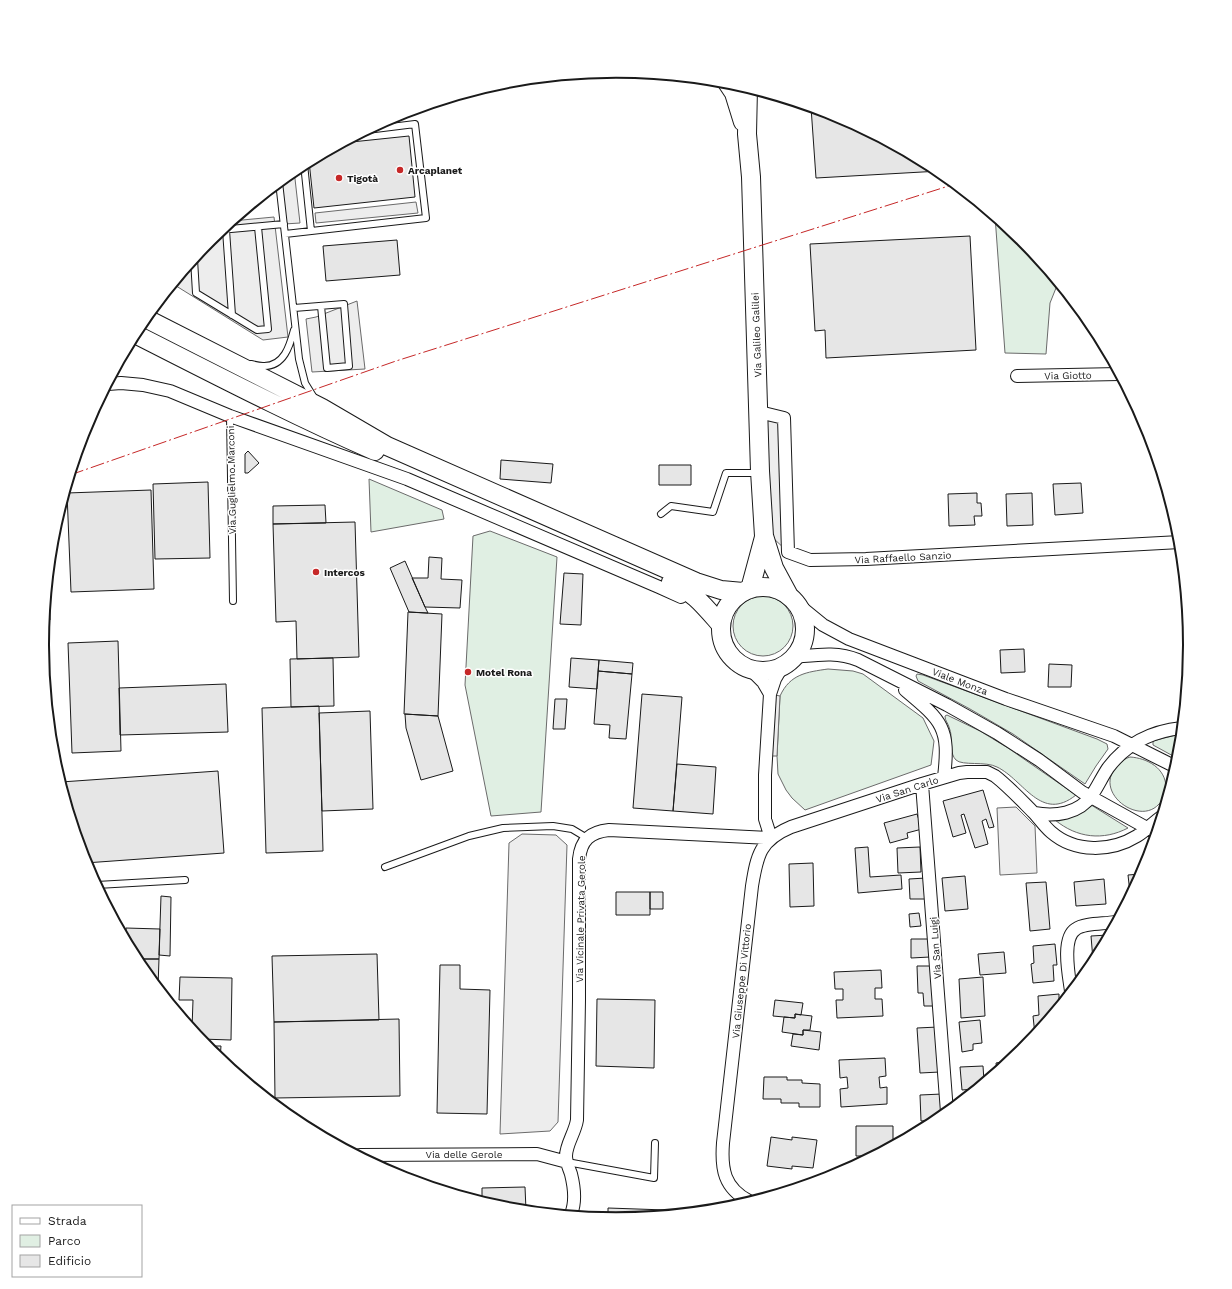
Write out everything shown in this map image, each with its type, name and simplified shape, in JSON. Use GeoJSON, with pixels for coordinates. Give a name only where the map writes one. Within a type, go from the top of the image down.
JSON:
{"type":"FeatureCollection","features":[{"type":"Feature","properties":{"kind":"street","name":"Via Galileo Galilei"},"geometry":{"type":"LineString","coordinates":[[731,89],[747,134]]}},
{"type":"Feature","properties":{"kind":"street","name":"Via Galileo Galilei"},"geometry":{"type":"LineString","coordinates":[[748,93],[747,134],[751,177],[760,474],[764,536],[774,568],[792,599]]}},
{"type":"Feature","properties":{"kind":"street"},"geometry":{"type":"LineString","coordinates":[[151,321],[322,408],[387,446],[696,582],[721,590],[747,590],[760,587],[770,587],[779,590],[792,599],[803,614],[806,629],[802,645],[775,679],[770,694],[765,775],[765,819],[771,838],[609,830],[598,832],[587,838]]}},
{"type":"Feature","properties":{"kind":"street"},"geometry":{"type":"LineString","coordinates":[[140,337],[333,433],[675,584],[697,598],[721,629]]}},
{"type":"Feature","properties":{"kind":"street","name":"Via Giotto"},"geometry":{"type":"LineString","coordinates":[[1017,376],[1114,374]]}},
{"type":"Feature","properties":{"kind":"street","name":"Via Guglielmo Marconi"},"geometry":{"type":"LineString","coordinates":[[112,384],[129,384],[157,388],[230,416]]}},
{"type":"Feature","properties":{"kind":"street","name":"Via Raffaello Sanzio"},"geometry":{"type":"LineString","coordinates":[[759,412],[784,418],[788,552],[810,560],[866,559],[1173,542]]}},
{"type":"Feature","properties":{"kind":"street"},"geometry":{"type":"LineString","coordinates":[[230,416],[407,480],[660,587],[688,602],[721,629]]}},
{"type":"Feature","properties":{"kind":"street","name":"Via Galileo Galilei"},"geometry":{"type":"LineString","coordinates":[[747,590],[764,536]]}},
{"type":"Feature","properties":{"kind":"street"},"geometry":{"type":"LineString","coordinates":[[747,590],[735,597],[723,614],[721,629],[723,643],[730,656],[737,662],[750,669],[768,671],[788,662],[824,654],[842,655],[858,660],[947,705],[1003,736],[1039,760],[1082,792],[1151,830]]}},
{"type":"Feature","properties":{"kind":"street","name":"Viale Monza"},"geometry":{"type":"LineString","coordinates":[[792,599],[823,625],[849,639],[1006,699],[1114,736],[1170,764]]}},
{"type":"Feature","properties":{"kind":"street"},"geometry":{"type":"LineString","coordinates":[[750,669],[763,682],[770,694]]}},
{"type":"Feature","properties":{"kind":"street"},"geometry":{"type":"LineString","coordinates":[[889,676],[925,706],[941,725],[946,744],[944,777]]}},
{"type":"Feature","properties":{"kind":"street"},"geometry":{"type":"LineString","coordinates":[[1034,813],[1050,815],[1063,814],[1079,807],[1091,796],[1108,768],[1132,745],[1150,735],[1176,729]]}},
{"type":"Feature","properties":{"kind":"street","name":"Via San Carlo"},"geometry":{"type":"LineString","coordinates":[[771,838],[791,827],[944,777],[967,772],[992,774],[1034,813],[1049,831],[1058,838],[1073,844],[1091,848],[1100,848],[1116,845],[1151,830]]}},
{"type":"Feature","properties":{"kind":"street","name":"Via San Luigi"},"geometry":{"type":"LineString","coordinates":[[922,784],[946,1105]]}},
{"type":"Feature","properties":{"kind":"street","name":"Via Vicinale Privata Gerole"},"geometry":{"type":"LineString","coordinates":[[567,1162],[566,1155],[568,1146],[574,1133],[577,1120],[579,859],[582,846],[587,838]]}},
{"type":"Feature","properties":{"kind":"street","name":"Via Giuseppe Di Vittorio"},"geometry":{"type":"LineString","coordinates":[[742,1197],[734,1191],[725,1176],[722,1162],[724,1129],[752,886],[758,857],[762,849],[771,838]]}},
{"type":"Feature","properties":{"kind":"street"},"geometry":{"type":"LineString","coordinates":[[1070,984],[1067,947],[1069,937],[1072,932],[1082,926],[1110,923]]}},
{"type":"Feature","properties":{"kind":"street","name":"Via delle Gerole"},"geometry":{"type":"LineString","coordinates":[[369,1155],[537,1154],[567,1162]]}},
{"type":"Feature","properties":{"kind":"street"},"geometry":{"type":"LineString","coordinates":[[567,1162],[574,1187],[572,1209]]}},
{"type":"Feature","properties":{"kind":"lane"},"geometry":{"type":"LineString","coordinates":[[285,234],[426,218],[415,124],[383,128]]}},
{"type":"Feature","properties":{"kind":"lane"},"geometry":{"type":"LineString","coordinates":[[305,171],[312,231]]}},
{"type":"Feature","properties":{"kind":"lane"},"geometry":{"type":"LineString","coordinates":[[280,189],[299,359],[302,374],[309,392],[322,408]]}},
{"type":"Feature","properties":{"kind":"lane"},"geometry":{"type":"LineString","coordinates":[[230,229],[284,224]]}},
{"type":"Feature","properties":{"kind":"lane"},"geometry":{"type":"LineString","coordinates":[[194,266],[196,293],[256,330],[268,329],[258,227]]}},
{"type":"Feature","properties":{"kind":"lane"},"geometry":{"type":"LineString","coordinates":[[224,236],[232,315]]}},
{"type":"Feature","properties":{"kind":"lane"},"geometry":{"type":"LineString","coordinates":[[294,308],[344,304],[349,366],[327,368],[321,306]]}},
{"type":"Feature","properties":{"kind":"lane"},"geometry":{"type":"LineString","coordinates":[[232,361],[265,367],[276,362],[281,359],[288,350],[295,325]]}},
{"type":"Feature","properties":{"kind":"lane","name":"Via Guglielmo Marconi"},"geometry":{"type":"LineString","coordinates":[[230,416],[233,600]]}},
{"type":"Feature","properties":{"kind":"lane"},"geometry":{"type":"LineString","coordinates":[[661,514],[671,506],[713,512],[726,473],[760,474]]}},
{"type":"Feature","properties":{"kind":"lane"},"geometry":{"type":"LineString","coordinates":[[385,867],[469,836],[503,828],[552,826],[572,829],[587,838]]}},
{"type":"Feature","properties":{"kind":"lane"},"geometry":{"type":"LineString","coordinates":[[102,885],[185,880]]}},
{"type":"Feature","properties":{"kind":"lane"},"geometry":{"type":"LineString","coordinates":[[567,1162],[654,1178],[655,1144]]}},
{"type":"Feature","properties":{"kind":"green space"},"geometry":{"type":"Polygon","coordinates":[[[996,223],[1017,244],[1056,288],[1050,303],[1046,354],[1005,353],[996,223]]]}},
{"type":"Feature","properties":{"kind":"green space"},"geometry":{"type":"Polygon","coordinates":[[[369,479],[442,510],[444,519],[371,532],[369,479]]]}},
{"type":"Feature","properties":{"kind":"green space"},"geometry":{"type":"Polygon","coordinates":[[[490,531],[557,557],[541,812],[491,816],[465,685],[473,536],[490,531]]]}},
{"type":"Feature","properties":{"kind":"green space"},"geometry":{"type":"Polygon","coordinates":[[[763,596],[780,601],[788,609],[793,626],[788,643],[780,651],[763,656],[746,651],[738,643],[733,626],[738,609],[746,601],[763,596]]]}},
{"type":"Feature","properties":{"kind":"green space"},"geometry":{"type":"Polygon","coordinates":[[[828,669],[853,671],[863,674],[923,718],[934,741],[931,765],[805,810],[786,790],[778,774],[777,756],[780,696],[789,683],[800,675],[828,669]]]}},
{"type":"Feature","properties":{"kind":"green space"},"geometry":{"type":"Polygon","coordinates":[[[917,674],[1097,739],[1107,744],[1108,749],[1085,784],[1013,734],[918,681],[916,676],[917,674]]]}},
{"type":"Feature","properties":{"kind":"green space"},"geometry":{"type":"Polygon","coordinates":[[[947,715],[980,731],[1008,748],[1076,795],[1064,802],[1053,804],[1043,802],[1007,773],[997,767],[987,764],[959,762],[954,758],[952,752],[951,733],[945,718],[947,715]]]}},
{"type":"Feature","properties":{"kind":"green space"},"geometry":{"type":"Polygon","coordinates":[[[1175,735],[1172,755],[1153,745],[1153,741],[1175,735]]]}},
{"type":"Feature","properties":{"kind":"green space"},"geometry":{"type":"Polygon","coordinates":[[[1130,757],[1143,759],[1154,765],[1163,775],[1165,785],[1160,803],[1150,810],[1140,811],[1130,809],[1121,803],[1114,795],[1110,785],[1111,775],[1118,765],[1130,757]]]}},
{"type":"Feature","properties":{"kind":"green space"},"geometry":{"type":"Polygon","coordinates":[[[1088,803],[1128,828],[1109,835],[1090,836],[1072,831],[1055,820],[1062,818],[1088,803]]]}},
{"type":"Feature","properties":{"kind":"shaded area"},"geometry":{"type":"Polygon","coordinates":[[[295,178],[300,223],[284,224],[280,189],[295,178]]]}},
{"type":"Feature","properties":{"kind":"shaded area"},"geometry":{"type":"Polygon","coordinates":[[[416,202],[418,213],[316,223],[315,213],[416,202]]]}},
{"type":"Feature","properties":{"kind":"shaded area"},"geometry":{"type":"Polygon","coordinates":[[[274,217],[288,337],[263,340],[177,286],[215,244],[240,220],[274,217]]]}},
{"type":"Feature","properties":{"kind":"shaded area"},"geometry":{"type":"Polygon","coordinates":[[[357,301],[365,369],[312,372],[306,319],[316,317],[357,301]]]}},
{"type":"Feature","properties":{"kind":"shaded area"},"geometry":{"type":"Polygon","coordinates":[[[765,417],[784,418],[788,552],[771,536],[765,417]]]}},
{"type":"Feature","properties":{"kind":"shaded area"},"geometry":{"type":"Polygon","coordinates":[[[770,694],[780,696],[777,756],[767,756],[770,694]]]}},
{"type":"Feature","properties":{"kind":"shaded area"},"geometry":{"type":"Polygon","coordinates":[[[1016,807],[1035,826],[1037,873],[1000,875],[997,808],[1016,807]]]}},
{"type":"Feature","properties":{"kind":"shaded area"},"geometry":{"type":"Polygon","coordinates":[[[522,834],[556,835],[567,845],[558,1122],[550,1131],[500,1134],[509,843],[522,834]]]}},
{"type":"Feature","properties":{"kind":"building"},"geometry":{"type":"Polygon","coordinates":[[[811,113],[867,136],[900,153],[929,172],[816,178],[811,113]]]}},
{"type":"Feature","properties":{"kind":"building"},"geometry":{"type":"Polygon","coordinates":[[[409,136],[415,197],[314,208],[310,168],[354,142],[409,136]]]}},
{"type":"Feature","properties":{"kind":"building"},"geometry":{"type":"Polygon","coordinates":[[[970,236],[976,350],[826,358],[825,330],[815,331],[810,244],[970,236]]]}},
{"type":"Feature","properties":{"kind":"building"},"geometry":{"type":"Polygon","coordinates":[[[397,240],[400,275],[326,281],[323,246],[397,240]]]}},
{"type":"Feature","properties":{"kind":"building"},"geometry":{"type":"Polygon","coordinates":[[[248,451],[259,463],[248,473],[245,473],[245,454],[248,451]]]}},
{"type":"Feature","properties":{"kind":"building"},"geometry":{"type":"Polygon","coordinates":[[[501,460],[553,464],[551,483],[500,479],[501,460]]]}},
{"type":"Feature","properties":{"kind":"building"},"geometry":{"type":"Polygon","coordinates":[[[659,465],[691,465],[691,485],[659,485],[659,465]]]}},
{"type":"Feature","properties":{"kind":"building"},"geometry":{"type":"Polygon","coordinates":[[[208,482],[210,558],[155,559],[153,484],[208,482]]]}},
{"type":"Feature","properties":{"kind":"building"},"geometry":{"type":"Polygon","coordinates":[[[1081,483],[1083,513],[1055,515],[1053,484],[1081,483]]]}},
{"type":"Feature","properties":{"kind":"building"},"geometry":{"type":"Polygon","coordinates":[[[151,490],[154,589],[71,592],[67,501],[70,493],[151,490]]]}},
{"type":"Feature","properties":{"kind":"building"},"geometry":{"type":"Polygon","coordinates":[[[977,493],[977,503],[981,503],[982,516],[974,516],[975,525],[949,526],[948,494],[977,493]]]}},
{"type":"Feature","properties":{"kind":"building"},"geometry":{"type":"Polygon","coordinates":[[[1032,493],[1033,525],[1007,526],[1006,494],[1032,493]]]}},
{"type":"Feature","properties":{"kind":"building"},"geometry":{"type":"Polygon","coordinates":[[[325,505],[326,523],[273,524],[273,506],[325,505]]]}},
{"type":"Feature","properties":{"kind":"building","name":"Intercos"},"geometry":{"type":"Polygon","coordinates":[[[355,522],[359,657],[297,659],[296,621],[276,622],[273,524],[355,522]]]}},
{"type":"Feature","properties":{"kind":"building"},"geometry":{"type":"Polygon","coordinates":[[[429,557],[442,558],[441,579],[462,580],[460,608],[425,607],[412,578],[428,578],[429,557]]]}},
{"type":"Feature","properties":{"kind":"building"},"geometry":{"type":"Polygon","coordinates":[[[405,561],[428,613],[409,612],[390,568],[405,561]]]}},
{"type":"Feature","properties":{"kind":"building"},"geometry":{"type":"Polygon","coordinates":[[[564,573],[583,574],[581,625],[560,624],[564,573]]]}},
{"type":"Feature","properties":{"kind":"building"},"geometry":{"type":"Polygon","coordinates":[[[408,612],[442,614],[438,716],[404,714],[408,612]]]}},
{"type":"Feature","properties":{"kind":"building"},"geometry":{"type":"Polygon","coordinates":[[[118,641],[121,751],[72,753],[68,643],[118,641]]]}},
{"type":"Feature","properties":{"kind":"building"},"geometry":{"type":"Polygon","coordinates":[[[1024,649],[1025,672],[1001,673],[1000,650],[1024,649]]]}},
{"type":"Feature","properties":{"kind":"building"},"geometry":{"type":"Polygon","coordinates":[[[333,658],[334,706],[291,707],[290,659],[333,658]]]}},
{"type":"Feature","properties":{"kind":"building"},"geometry":{"type":"Polygon","coordinates":[[[571,658],[599,660],[597,689],[569,687],[571,658]]]}},
{"type":"Feature","properties":{"kind":"building"},"geometry":{"type":"Polygon","coordinates":[[[599,660],[633,663],[632,674],[598,671],[599,660]]]}},
{"type":"Feature","properties":{"kind":"building"},"geometry":{"type":"Polygon","coordinates":[[[1049,664],[1072,665],[1071,687],[1048,687],[1049,664]]]}},
{"type":"Feature","properties":{"kind":"building"},"geometry":{"type":"Polygon","coordinates":[[[598,671],[632,674],[626,739],[609,738],[610,725],[594,724],[598,671]]]}},
{"type":"Feature","properties":{"kind":"building"},"geometry":{"type":"Polygon","coordinates":[[[226,684],[228,732],[120,735],[119,688],[226,684]]]}},
{"type":"Feature","properties":{"kind":"building"},"geometry":{"type":"Polygon","coordinates":[[[642,694],[682,697],[673,811],[633,808],[642,694]]]}},
{"type":"Feature","properties":{"kind":"building"},"geometry":{"type":"Polygon","coordinates":[[[555,699],[567,699],[565,729],[553,729],[555,699]]]}},
{"type":"Feature","properties":{"kind":"building"},"geometry":{"type":"Polygon","coordinates":[[[319,706],[323,851],[266,853],[262,708],[319,706]]]}},
{"type":"Feature","properties":{"kind":"building"},"geometry":{"type":"Polygon","coordinates":[[[370,711],[373,809],[322,811],[319,713],[370,711]]]}},
{"type":"Feature","properties":{"kind":"building"},"geometry":{"type":"Polygon","coordinates":[[[405,714],[438,716],[453,771],[421,780],[406,728],[405,714]]]}},
{"type":"Feature","properties":{"kind":"building"},"geometry":{"type":"Polygon","coordinates":[[[677,764],[716,767],[713,814],[673,811],[677,764]]]}},
{"type":"Feature","properties":{"kind":"building"},"geometry":{"type":"Polygon","coordinates":[[[218,771],[224,853],[93,862],[79,827],[66,782],[218,771]]]}},
{"type":"Feature","properties":{"kind":"building"},"geometry":{"type":"Polygon","coordinates":[[[983,790],[994,827],[989,828],[986,819],[982,821],[988,844],[975,848],[964,814],[961,815],[966,833],[953,837],[943,801],[983,790]]]}},
{"type":"Feature","properties":{"kind":"building"},"geometry":{"type":"Polygon","coordinates":[[[917,814],[922,829],[907,833],[908,838],[890,843],[884,823],[917,814]]]}},
{"type":"Feature","properties":{"kind":"building"},"geometry":{"type":"Polygon","coordinates":[[[868,847],[870,877],[901,875],[902,889],[858,893],[855,848],[868,847]]]}},
{"type":"Feature","properties":{"kind":"building"},"geometry":{"type":"Polygon","coordinates":[[[920,847],[921,872],[898,873],[897,848],[920,847]]]}},
{"type":"Feature","properties":{"kind":"building"},"geometry":{"type":"Polygon","coordinates":[[[813,863],[814,906],[790,907],[789,864],[813,863]]]}},
{"type":"Feature","properties":{"kind":"building"},"geometry":{"type":"Polygon","coordinates":[[[1128,875],[1134,875],[1129,886],[1128,875]]]}},
{"type":"Feature","properties":{"kind":"building"},"geometry":{"type":"Polygon","coordinates":[[[965,876],[968,909],[945,911],[942,878],[965,876]]]}},
{"type":"Feature","properties":{"kind":"building"},"geometry":{"type":"Polygon","coordinates":[[[926,878],[927,899],[910,899],[909,879],[926,878]]]}},
{"type":"Feature","properties":{"kind":"building"},"geometry":{"type":"Polygon","coordinates":[[[1104,879],[1106,904],[1076,906],[1074,882],[1104,879]]]}},
{"type":"Feature","properties":{"kind":"building"},"geometry":{"type":"Polygon","coordinates":[[[1046,882],[1050,929],[1030,931],[1026,883],[1046,882]]]}},
{"type":"Feature","properties":{"kind":"building"},"geometry":{"type":"Polygon","coordinates":[[[616,892],[650,892],[650,915],[616,915],[616,892]]]}},
{"type":"Feature","properties":{"kind":"building"},"geometry":{"type":"Polygon","coordinates":[[[650,892],[663,892],[663,909],[650,909],[650,892]]]}},
{"type":"Feature","properties":{"kind":"building"},"geometry":{"type":"Polygon","coordinates":[[[161,896],[171,897],[170,956],[159,955],[161,896]]]}},
{"type":"Feature","properties":{"kind":"building"},"geometry":{"type":"Polygon","coordinates":[[[919,913],[921,926],[910,927],[909,914],[919,913]]]}},
{"type":"Feature","properties":{"kind":"building"},"geometry":{"type":"Polygon","coordinates":[[[126,928],[160,929],[159,959],[144,959],[126,928]]]}},
{"type":"Feature","properties":{"kind":"building"},"geometry":{"type":"Polygon","coordinates":[[[1102,935],[1092,952],[1091,936],[1102,935]]]}},
{"type":"Feature","properties":{"kind":"building"},"geometry":{"type":"Polygon","coordinates":[[[911,939],[929,939],[930,957],[911,958],[911,939]]]}},
{"type":"Feature","properties":{"kind":"building"},"geometry":{"type":"Polygon","coordinates":[[[1055,944],[1057,965],[1053,965],[1054,981],[1033,983],[1031,964],[1034,963],[1033,946],[1055,944]]]}},
{"type":"Feature","properties":{"kind":"building"},"geometry":{"type":"Polygon","coordinates":[[[1004,952],[1006,973],[980,975],[978,954],[1004,952]]]}},
{"type":"Feature","properties":{"kind":"building"},"geometry":{"type":"Polygon","coordinates":[[[377,954],[379,1020],[274,1022],[272,956],[377,954]]]}},
{"type":"Feature","properties":{"kind":"building"},"geometry":{"type":"Polygon","coordinates":[[[144,959],[159,959],[158,979],[144,959]]]}},
{"type":"Feature","properties":{"kind":"building"},"geometry":{"type":"Polygon","coordinates":[[[440,965],[460,965],[460,989],[490,990],[487,1114],[437,1113],[440,965]]]}},
{"type":"Feature","properties":{"kind":"building"},"geometry":{"type":"Polygon","coordinates":[[[917,966],[934,966],[936,1006],[924,1006],[923,993],[918,993],[917,966]]]}},
{"type":"Feature","properties":{"kind":"building"},"geometry":{"type":"Polygon","coordinates":[[[881,970],[882,988],[875,988],[875,999],[882,999],[883,1016],[837,1018],[836,1000],[843,1000],[843,989],[835,989],[834,972],[881,970]]]}},
{"type":"Feature","properties":{"kind":"building"},"geometry":{"type":"Polygon","coordinates":[[[180,977],[232,978],[231,1040],[210,1039],[192,1020],[193,1000],[179,1000],[180,977]]]}},
{"type":"Feature","properties":{"kind":"building"},"geometry":{"type":"Polygon","coordinates":[[[983,977],[985,1016],[961,1018],[959,979],[983,977]]]}},
{"type":"Feature","properties":{"kind":"building"},"geometry":{"type":"Polygon","coordinates":[[[1059,994],[1059,998],[1034,1027],[1033,1016],[1039,1015],[1038,996],[1059,994]]]}},
{"type":"Feature","properties":{"kind":"building"},"geometry":{"type":"Polygon","coordinates":[[[597,999],[655,1000],[654,1068],[596,1066],[597,999]]]}},
{"type":"Feature","properties":{"kind":"building"},"geometry":{"type":"Polygon","coordinates":[[[775,1000],[803,1003],[801,1015],[795,1014],[795,1018],[773,1016],[775,1000]]]}},
{"type":"Feature","properties":{"kind":"building"},"geometry":{"type":"Polygon","coordinates":[[[795,1014],[812,1016],[810,1030],[803,1030],[803,1035],[782,1032],[784,1017],[795,1018],[795,1014]]]}},
{"type":"Feature","properties":{"kind":"building"},"geometry":{"type":"Polygon","coordinates":[[[399,1019],[400,1096],[276,1098],[275,1097],[274,1022],[399,1019]]]}},
{"type":"Feature","properties":{"kind":"building"},"geometry":{"type":"Polygon","coordinates":[[[980,1020],[982,1043],[973,1044],[973,1050],[962,1052],[959,1022],[980,1020]]]}},
{"type":"Feature","properties":{"kind":"building"},"geometry":{"type":"Polygon","coordinates":[[[938,1027],[940,1072],[920,1073],[917,1028],[938,1027]]]}},
{"type":"Feature","properties":{"kind":"building"},"geometry":{"type":"Polygon","coordinates":[[[803,1030],[821,1032],[819,1050],[791,1046],[793,1034],[803,1035],[803,1030]]]}},
{"type":"Feature","properties":{"kind":"building"},"geometry":{"type":"Polygon","coordinates":[[[216,1046],[221,1046],[221,1050],[216,1046]]]}},
{"type":"Feature","properties":{"kind":"building"},"geometry":{"type":"Polygon","coordinates":[[[885,1058],[886,1076],[879,1077],[880,1088],[887,1087],[887,1104],[841,1107],[840,1089],[848,1088],[847,1077],[840,1078],[839,1060],[885,1058]]]}},
{"type":"Feature","properties":{"kind":"building"},"geometry":{"type":"Polygon","coordinates":[[[983,1066],[984,1076],[967,1090],[962,1090],[960,1067],[983,1066]]]}},
{"type":"Feature","properties":{"kind":"building"},"geometry":{"type":"Polygon","coordinates":[[[764,1077],[787,1077],[787,1080],[802,1080],[802,1083],[820,1084],[820,1107],[799,1107],[799,1103],[781,1103],[781,1099],[763,1099],[764,1077]]]}},
{"type":"Feature","properties":{"kind":"building"},"geometry":{"type":"Polygon","coordinates":[[[942,1094],[943,1107],[923,1121],[921,1121],[920,1095],[942,1094]]]}},
{"type":"Feature","properties":{"kind":"building"},"geometry":{"type":"Polygon","coordinates":[[[856,1126],[893,1126],[893,1139],[867,1153],[856,1156],[856,1126]]]}},
{"type":"Feature","properties":{"kind":"building"},"geometry":{"type":"Polygon","coordinates":[[[771,1137],[792,1140],[792,1137],[817,1140],[813,1168],[792,1166],[792,1169],[767,1166],[771,1137]]]}},
{"type":"Feature","properties":{"kind":"building"},"geometry":{"type":"Polygon","coordinates":[[[525,1187],[526,1204],[482,1195],[482,1188],[525,1187]]]}},
{"type":"Feature","properties":{"kind":"building"},"geometry":{"type":"Polygon","coordinates":[[[608,1208],[657,1210],[616,1212],[608,1212],[608,1208]]]}},
{"type":"Feature","properties":{"kind":"power"},"geometry":{"type":"LineString","coordinates":[[76,473],[396,361],[949,186]]}},
{"type":"Feature","properties":{"kind":"place","name":"Arcaplanet"},"geometry":{"type":"Point","coordinates":[400,170]}},
{"type":"Feature","properties":{"kind":"place","name":"Tigotà"},"geometry":{"type":"Point","coordinates":[339,178]}},
{"type":"Feature","properties":{"kind":"place","name":"Intercos"},"geometry":{"type":"Point","coordinates":[316,572]}},
{"type":"Feature","properties":{"kind":"place","name":"Motel Rona"},"geometry":{"type":"Point","coordinates":[468,672]}}]}
